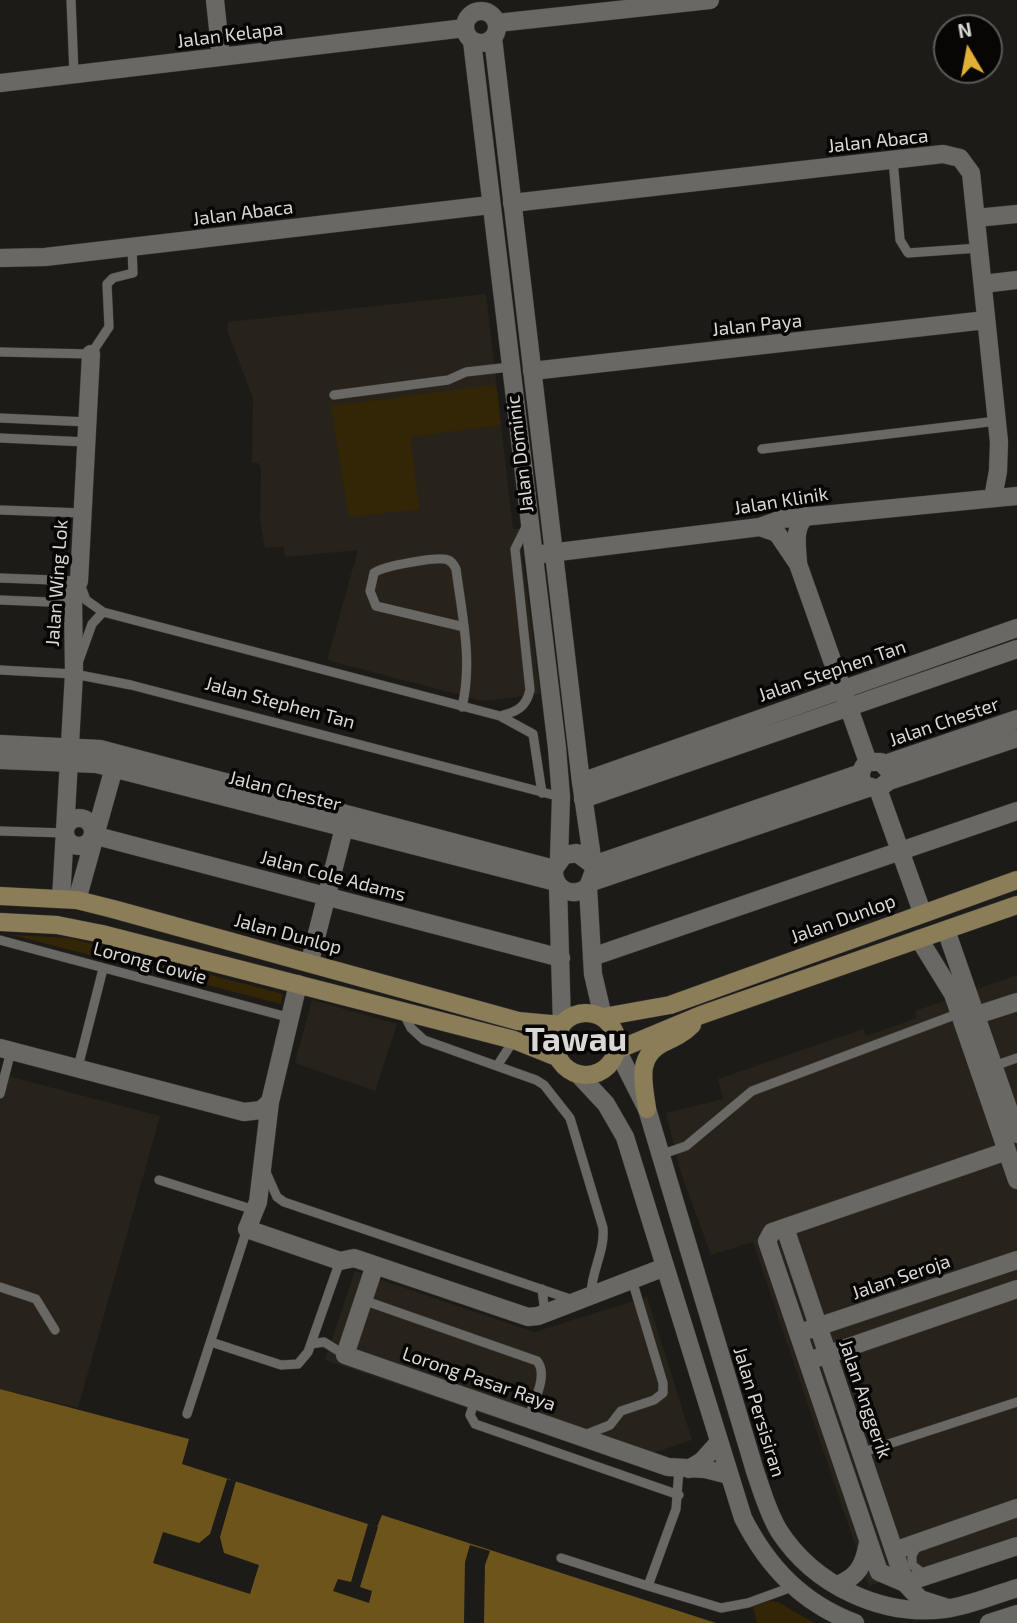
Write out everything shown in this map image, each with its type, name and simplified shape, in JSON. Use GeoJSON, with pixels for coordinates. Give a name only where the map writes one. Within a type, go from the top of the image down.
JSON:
{"type":"FeatureCollection","features":[{"type":"Feature","properties":{"kind":"main road","name":"Jalan Dunlop"},"geometry":{"type":"LineString","coordinates":[[603,1017],[670,1005],[1017,880]]}},
{"type":"Feature","properties":{"kind":"main road","name":"Jalan Dunlop"},"geometry":{"type":"LineString","coordinates":[[0,896],[69,900],[310,961],[518,1021],[562,1025]]}},
{"type":"Feature","properties":{"kind":"main road"},"geometry":{"type":"LineString","coordinates":[[69,900],[65,914],[102,933]]}},
{"type":"Feature","properties":{"kind":"main road"},"geometry":{"type":"LineString","coordinates":[[0,922],[57,925],[102,933],[513,1040],[559,1058],[578,1074],[598,1073],[607,1068],[617,1051],[701,1015],[1017,905]]}},
{"type":"Feature","properties":{"kind":"main road"},"geometry":{"type":"LineString","coordinates":[[882,927],[910,928],[937,921],[946,930]]}},
{"type":"Feature","properties":{"kind":"main road"},"geometry":{"type":"LineString","coordinates":[[259,948],[294,971],[298,984]]}},
{"type":"Feature","properties":{"kind":"main road"},"geometry":{"type":"LineString","coordinates":[[559,1058],[555,1041],[562,1025],[576,1014],[603,1017],[615,1032],[617,1051]]}},
{"type":"Feature","properties":{"kind":"main road"},"geometry":{"type":"LineString","coordinates":[[647,1109],[642,1074],[647,1056],[655,1047],[686,1031],[701,1015]]}},
{"type":"Feature","properties":{"kind":"street"},"geometry":{"type":"LineString","coordinates":[[215,0],[221,57]]}},
{"type":"Feature","properties":{"kind":"street"},"geometry":{"type":"LineString","coordinates":[[493,19],[481,43],[469,21],[481,11],[493,19],[710,0]]}},
{"type":"Feature","properties":{"kind":"street","name":"Jalan Dominic"},"geometry":{"type":"LineString","coordinates":[[493,19],[512,203],[583,799],[591,878],[592,957],[603,1017]]}},
{"type":"Feature","properties":{"kind":"street","name":"Jalan Kelapa"},"geometry":{"type":"LineString","coordinates":[[0,83],[221,57],[469,21]]}},
{"type":"Feature","properties":{"kind":"street","name":"Jalan Dominic"},"geometry":{"type":"LineString","coordinates":[[469,21],[561,797],[556,874],[562,1025]]}},
{"type":"Feature","properties":{"kind":"street","name":"Jalan Abaca"},"geometry":{"type":"LineString","coordinates":[[0,258],[132,247],[490,205],[493,195],[500,193],[509,197],[512,203],[943,154],[960,158],[971,173],[999,442]]}},
{"type":"Feature","properties":{"kind":"street"},"geometry":{"type":"LineString","coordinates":[[976,218],[1017,214]]}},
{"type":"Feature","properties":{"kind":"street"},"geometry":{"type":"LineString","coordinates":[[983,284],[1017,280]]}},
{"type":"Feature","properties":{"kind":"street","name":"Jalan Paya"},"geometry":{"type":"LineString","coordinates":[[532,371],[986,320]]}},
{"type":"Feature","properties":{"kind":"street","name":"Jalan Wing Lok"},"geometry":{"type":"LineString","coordinates":[[69,900],[65,833],[74,674],[73,603],[79,581],[91,354]]}},
{"type":"Feature","properties":{"kind":"street"},"geometry":{"type":"LineString","coordinates":[[999,442],[1017,494]]}},
{"type":"Feature","properties":{"kind":"street"},"geometry":{"type":"LineString","coordinates":[[993,498],[999,471],[999,442]]}},
{"type":"Feature","properties":{"kind":"street","name":"Jalan Klinik"},"geometry":{"type":"LineString","coordinates":[[534,555],[760,527],[782,519],[1017,494]]}},
{"type":"Feature","properties":{"kind":"street"},"geometry":{"type":"LineString","coordinates":[[806,516],[800,522],[796,533],[799,564],[922,912]]}},
{"type":"Feature","properties":{"kind":"street"},"geometry":{"type":"LineString","coordinates":[[760,527],[777,533],[799,564]]}},
{"type":"Feature","properties":{"kind":"street","name":"Jalan Stephen Tan"},"geometry":{"type":"LineString","coordinates":[[583,799],[843,690],[1017,628]]}},
{"type":"Feature","properties":{"kind":"street","name":"Jalan Stephen Tan"},"geometry":{"type":"LineString","coordinates":[[583,799],[1017,649]]}},
{"type":"Feature","properties":{"kind":"street","name":"Jalan Chester"},"geometry":{"type":"LineString","coordinates":[[591,878],[875,776],[1017,719]]}},
{"type":"Feature","properties":{"kind":"street","name":"Jalan Chester"},"geometry":{"type":"LineString","coordinates":[[875,776],[1017,738]]}},
{"type":"Feature","properties":{"kind":"street","name":"Jalan Chester"},"geometry":{"type":"LineString","coordinates":[[0,744],[116,761],[556,874]]}},
{"type":"Feature","properties":{"kind":"street","name":"Jalan Chester"},"geometry":{"type":"LineString","coordinates":[[0,760],[70,755]]}},
{"type":"Feature","properties":{"kind":"street"},"geometry":{"type":"LineString","coordinates":[[69,900],[116,761]]}},
{"type":"Feature","properties":{"kind":"street","name":"Jalan Chester"},"geometry":{"type":"LineString","coordinates":[[116,761],[344,828],[556,874]]}},
{"type":"Feature","properties":{"kind":"street"},"geometry":{"type":"LineString","coordinates":[[561,797],[583,799]]}},
{"type":"Feature","properties":{"kind":"street"},"geometry":{"type":"LineString","coordinates":[[592,957],[1017,811]]}},
{"type":"Feature","properties":{"kind":"street","name":"Jalan Cole Adams"},"geometry":{"type":"LineString","coordinates":[[65,833],[71,820],[80,817],[92,825],[93,835],[561,958]]}},
{"type":"Feature","properties":{"kind":"street"},"geometry":{"type":"LineString","coordinates":[[310,961],[344,828]]}},
{"type":"Feature","properties":{"kind":"street"},"geometry":{"type":"LineString","coordinates":[[578,853],[591,878],[576,893],[556,874],[578,853]]}},
{"type":"Feature","properties":{"kind":"street"},"geometry":{"type":"LineString","coordinates":[[946,930],[1017,1180]]}},
{"type":"Feature","properties":{"kind":"street"},"geometry":{"type":"LineString","coordinates":[[919,939],[966,1006],[994,1066],[1016,1129]]}},
{"type":"Feature","properties":{"kind":"street"},"geometry":{"type":"LineString","coordinates":[[247,1229],[256,1211],[270,1102],[298,984]]}},
{"type":"Feature","properties":{"kind":"street"},"geometry":{"type":"LineString","coordinates":[[966,1006],[1017,1002]]}},
{"type":"Feature","properties":{"kind":"street"},"geometry":{"type":"LineString","coordinates":[[6,1049],[244,1112],[256,1121],[259,1136],[245,1217],[247,1229]]}},
{"type":"Feature","properties":{"kind":"street","name":"Jalan Persisiran"},"geometry":{"type":"LineString","coordinates":[[617,1051],[647,1109],[769,1511],[794,1551],[837,1585],[859,1597],[900,1609],[949,1608],[1017,1588]]}},
{"type":"Feature","properties":{"kind":"street"},"geometry":{"type":"LineString","coordinates":[[578,1074],[606,1104],[625,1137],[729,1475],[743,1518],[756,1544],[792,1587],[809,1600],[855,1623]]}},
{"type":"Feature","properties":{"kind":"street"},"geometry":{"type":"LineString","coordinates":[[244,1112],[261,1110],[270,1102]]}},
{"type":"Feature","properties":{"kind":"street"},"geometry":{"type":"LineString","coordinates":[[949,1608],[920,1599],[905,1583],[879,1572],[767,1241],[772,1232],[1007,1151]]}},
{"type":"Feature","properties":{"kind":"street","name":"Jalan Anggerik"},"geometry":{"type":"LineString","coordinates":[[785,1228],[905,1583]]}},
{"type":"Feature","properties":{"kind":"street"},"geometry":{"type":"LineString","coordinates":[[247,1229],[340,1261],[354,1258],[520,1315],[544,1313],[665,1267],[681,1268],[699,1285]]}},
{"type":"Feature","properties":{"kind":"street","name":"Jalan Seroja"},"geometry":{"type":"LineString","coordinates":[[798,1334],[1017,1261]]}},
{"type":"Feature","properties":{"kind":"street"},"geometry":{"type":"LineString","coordinates":[[345,1355],[375,1265]]}},
{"type":"Feature","properties":{"kind":"street"},"geometry":{"type":"LineString","coordinates":[[807,1361],[1017,1289]]}},
{"type":"Feature","properties":{"kind":"street","name":"Lorong Pasar Raya"},"geometry":{"type":"LineString","coordinates":[[345,1355],[581,1437],[685,1469],[729,1475]]}},
{"type":"Feature","properties":{"kind":"street"},"geometry":{"type":"LineString","coordinates":[[685,1469],[710,1454],[719,1442]]}},
{"type":"Feature","properties":{"kind":"street"},"geometry":{"type":"LineString","coordinates":[[894,1550],[1017,1508]]}},
{"type":"Feature","properties":{"kind":"street"},"geometry":{"type":"LineString","coordinates":[[837,1585],[856,1575],[862,1566],[868,1542]]}},
{"type":"Feature","properties":{"kind":"street"},"geometry":{"type":"LineString","coordinates":[[905,1583],[1017,1546]]}},
{"type":"Feature","properties":{"kind":"street"},"geometry":{"type":"LineString","coordinates":[[989,1623],[1017,1614]]}},
{"type":"Feature","properties":{"kind":"lane"},"geometry":{"type":"LineString","coordinates":[[71,0],[74,76]]}},
{"type":"Feature","properties":{"kind":"lane"},"geometry":{"type":"LineString","coordinates":[[893,160],[900,240],[908,253],[979,248]]}},
{"type":"Feature","properties":{"kind":"lane"},"geometry":{"type":"LineString","coordinates":[[0,352],[91,354],[110,327],[107,284],[111,279],[133,273],[132,247]]}},
{"type":"Feature","properties":{"kind":"lane"},"geometry":{"type":"LineString","coordinates":[[334,395],[448,380],[466,372],[510,367]]}},
{"type":"Feature","properties":{"kind":"lane"},"geometry":{"type":"LineString","coordinates":[[0,418],[88,422]]}},
{"type":"Feature","properties":{"kind":"lane"},"geometry":{"type":"LineString","coordinates":[[762,449],[997,421]]}},
{"type":"Feature","properties":{"kind":"lane"},"geometry":{"type":"LineString","coordinates":[[0,438],[87,442]]}},
{"type":"Feature","properties":{"kind":"lane"},"geometry":{"type":"LineString","coordinates":[[0,510],[83,513]]}},
{"type":"Feature","properties":{"kind":"lane"},"geometry":{"type":"LineString","coordinates":[[500,716],[521,709],[528,701],[530,690],[515,549],[529,521]]}},
{"type":"Feature","properties":{"kind":"lane"},"geometry":{"type":"LineString","coordinates":[[462,707],[469,676],[464,628],[456,569],[450,561],[440,559],[386,567],[374,573],[370,591],[376,606],[464,628]]}},
{"type":"Feature","properties":{"kind":"lane"},"geometry":{"type":"LineString","coordinates":[[0,578],[79,581],[86,600],[103,612],[500,716],[533,734],[542,793]]}},
{"type":"Feature","properties":{"kind":"lane"},"geometry":{"type":"LineString","coordinates":[[0,600],[73,603]]}},
{"type":"Feature","properties":{"kind":"lane"},"geometry":{"type":"LineString","coordinates":[[74,674],[92,624],[103,612]]}},
{"type":"Feature","properties":{"kind":"lane","name":"Jalan Stephen Tan"},"geometry":{"type":"LineString","coordinates":[[0,670],[74,674],[131,685],[561,797]]}},
{"type":"Feature","properties":{"kind":"lane"},"geometry":{"type":"LineString","coordinates":[[0,831],[65,833]]}},
{"type":"Feature","properties":{"kind":"lane","name":"Lorong Cowie"},"geometry":{"type":"LineString","coordinates":[[0,940],[291,1018]]}},
{"type":"Feature","properties":{"kind":"lane"},"geometry":{"type":"LineString","coordinates":[[78,1067],[103,969]]}},
{"type":"Feature","properties":{"kind":"lane"},"geometry":{"type":"LineString","coordinates":[[660,1154],[686,1146],[752,1091],[966,1006]]}},
{"type":"Feature","properties":{"kind":"lane"},"geometry":{"type":"LineString","coordinates":[[263,1165],[273,1190],[284,1202],[542,1289],[584,1298],[604,1241],[603,1228],[570,1118],[544,1085],[424,1040],[411,1028],[402,1011]]}},
{"type":"Feature","properties":{"kind":"lane"},"geometry":{"type":"LineString","coordinates":[[497,1066],[513,1040]]}},
{"type":"Feature","properties":{"kind":"lane"},"geometry":{"type":"LineString","coordinates":[[0,1094],[6,1049]]}},
{"type":"Feature","properties":{"kind":"lane"},"geometry":{"type":"LineString","coordinates":[[994,1066],[1017,1058]]}},
{"type":"Feature","properties":{"kind":"lane"},"geometry":{"type":"LineString","coordinates":[[159,1180],[248,1208]]}},
{"type":"Feature","properties":{"kind":"lane"},"geometry":{"type":"LineString","coordinates":[[187,1414],[247,1229]]}},
{"type":"Feature","properties":{"kind":"lane"},"geometry":{"type":"LineString","coordinates":[[211,1342],[290,1366],[304,1359],[340,1261]]}},
{"type":"Feature","properties":{"kind":"lane"},"geometry":{"type":"LineString","coordinates":[[581,1437],[586,1432],[610,1425],[621,1411],[654,1400],[663,1393],[663,1383],[632,1280]]}},
{"type":"Feature","properties":{"kind":"lane"},"geometry":{"type":"LineString","coordinates":[[0,1287],[36,1299],[55,1330]]}},
{"type":"Feature","properties":{"kind":"lane"},"geometry":{"type":"LineString","coordinates":[[542,1289],[544,1313]]}},
{"type":"Feature","properties":{"kind":"lane"},"geometry":{"type":"LineString","coordinates":[[363,1300],[537,1361],[542,1376],[528,1419]]}},
{"type":"Feature","properties":{"kind":"lane"},"geometry":{"type":"LineString","coordinates":[[311,1344],[324,1342],[345,1355]]}},
{"type":"Feature","properties":{"kind":"lane"},"geometry":{"type":"LineString","coordinates":[[475,1400],[470,1415],[475,1424],[679,1495]]}},
{"type":"Feature","properties":{"kind":"lane"},"geometry":{"type":"LineString","coordinates":[[861,1453],[1017,1402]]}},
{"type":"Feature","properties":{"kind":"lane"},"geometry":{"type":"LineString","coordinates":[[648,1586],[679,1495],[685,1469]]}},
{"type":"Feature","properties":{"kind":"lane"},"geometry":{"type":"LineString","coordinates":[[920,1542],[911,1560],[916,1570],[927,1576]]}},
{"type":"Feature","properties":{"kind":"lane"},"geometry":{"type":"LineString","coordinates":[[561,1558],[721,1608],[748,1603],[792,1587]]}},
{"type":"Feature","properties":{"kind":"shaded area"},"geometry":{"type":"Polygon","coordinates":[[[486,294],[513,529],[519,529],[540,694],[483,701],[327,660],[358,550],[285,557],[283,546],[265,548],[260,520],[261,468],[258,463],[252,463],[253,398],[227,330],[228,322],[486,294]]]}},
{"type":"Feature","properties":{"kind":"shaded area"},"geometry":{"type":"Polygon","coordinates":[[[492,385],[497,390],[501,425],[410,437],[419,509],[349,517],[331,406],[492,385]]]}},
{"type":"Feature","properties":{"kind":"shaded area"},"geometry":{"type":"Polygon","coordinates":[[[12,935],[70,938],[283,994],[281,1004],[12,935]]]}},
{"type":"Feature","properties":{"kind":"shaded area"},"geometry":{"type":"Polygon","coordinates":[[[1017,975],[1017,1536],[869,1586],[753,1242],[711,1255],[681,1173],[666,1113],[723,1099],[718,1079],[863,1029],[866,1036],[917,1018],[915,1011],[1017,975]]]}},
{"type":"Feature","properties":{"kind":"shaded area"},"geometry":{"type":"Polygon","coordinates":[[[312,1000],[397,1024],[375,1091],[295,1063],[312,1000]]]}},
{"type":"Feature","properties":{"kind":"shaded area"},"geometry":{"type":"Polygon","coordinates":[[[0,1074],[160,1116],[78,1408],[0,1389],[0,1074]]]}},
{"type":"Feature","properties":{"kind":"shaded area"},"geometry":{"type":"Polygon","coordinates":[[[355,1271],[534,1332],[647,1297],[692,1440],[625,1462],[325,1360],[355,1271]]]}},
{"type":"Feature","properties":{"kind":"shaded area"},"geometry":{"type":"Polygon","coordinates":[[[0,1389],[189,1439],[182,1464],[377,1527],[382,1515],[716,1623],[0,1623],[0,1389]]]}},
{"type":"Feature","properties":{"kind":"shaded area"},"geometry":{"type":"Polygon","coordinates":[[[769,1601],[778,1602],[814,1623],[757,1623],[753,1607],[769,1601]]]}},
{"type":"Feature","properties":{"kind":"pier"},"geometry":{"type":"Polygon","coordinates":[[[227,1479],[236,1481],[220,1537],[224,1553],[259,1565],[250,1594],[153,1563],[163,1532],[199,1543],[210,1534],[227,1479]]]}},
{"type":"Feature","properties":{"kind":"pier"},"geometry":{"type":"Polygon","coordinates":[[[368,1524],[378,1527],[360,1587],[372,1591],[369,1603],[333,1591],[338,1579],[351,1582],[368,1524]]]}},
{"type":"Feature","properties":{"kind":"pier"},"geometry":{"type":"Polygon","coordinates":[[[470,1545],[490,1551],[485,1565],[484,1623],[464,1623],[465,1562],[470,1545]]]}},
{"type":"Feature","properties":{"kind":"district","name":"Tawau"},"geometry":{"type":"Point","coordinates":[576,1040]}}]}
